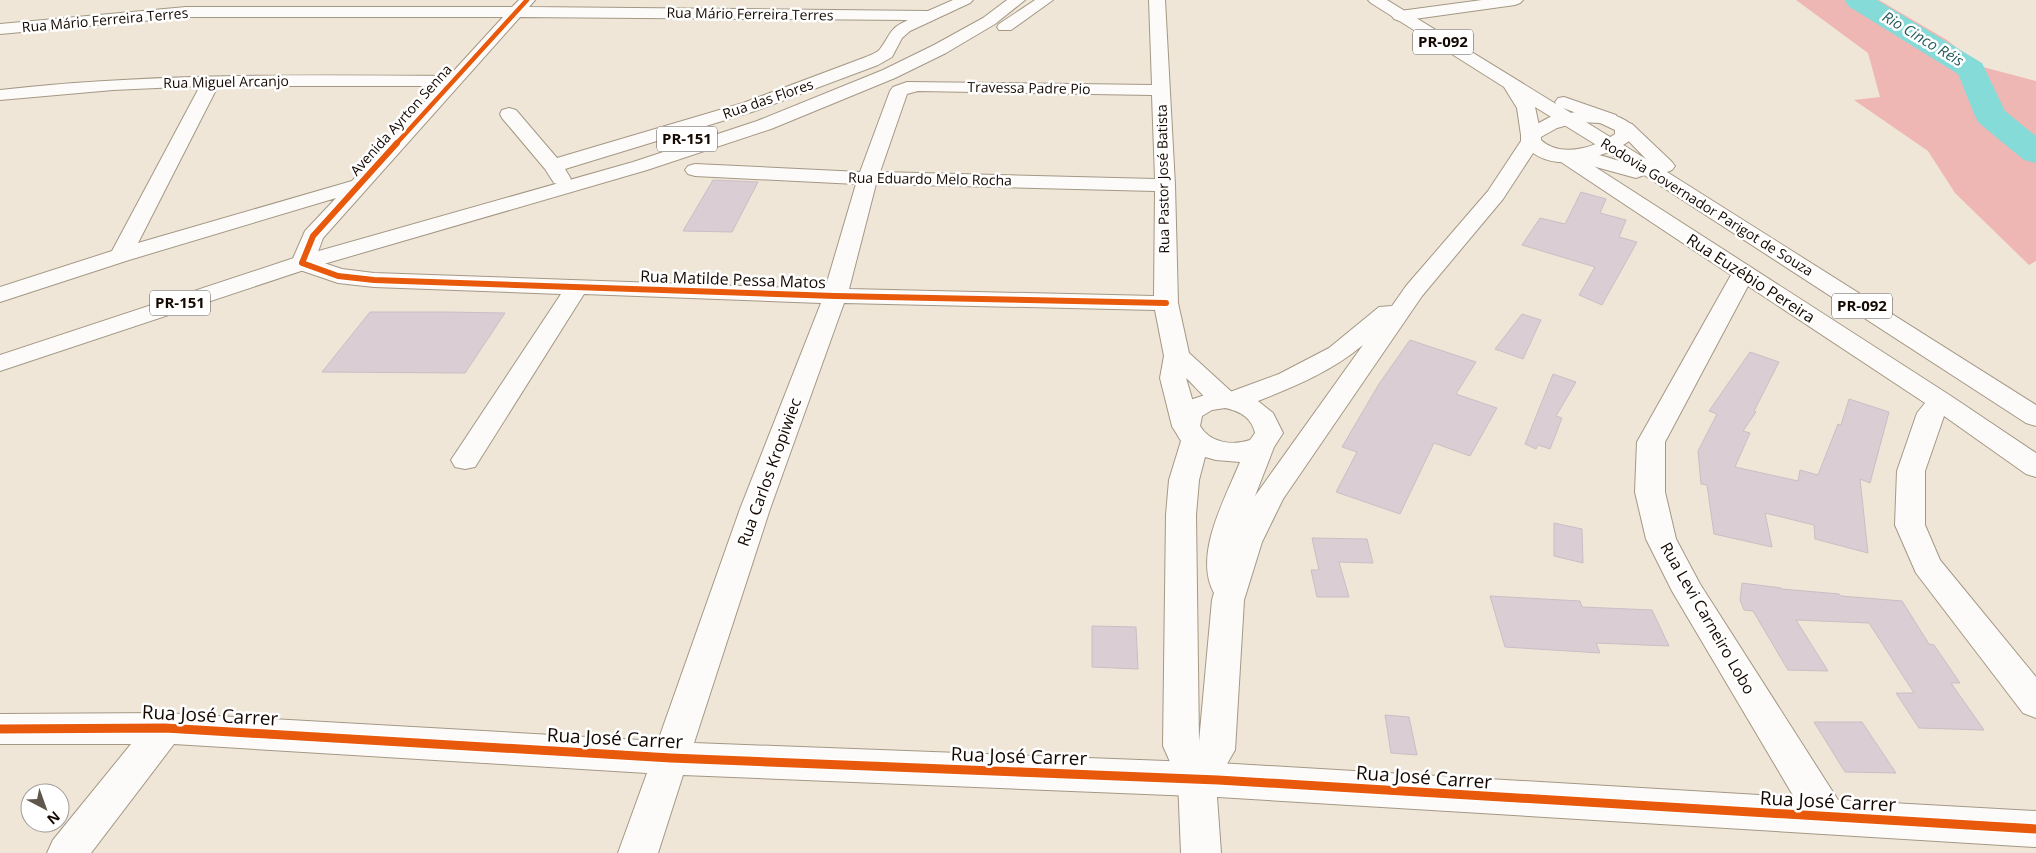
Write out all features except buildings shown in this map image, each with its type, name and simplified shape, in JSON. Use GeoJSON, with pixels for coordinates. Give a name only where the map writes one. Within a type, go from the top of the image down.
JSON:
{"type":"FeatureCollection","features":[{"type":"Feature","properties":{"kind":"main road"},"geometry":{"type":"LineString","coordinates":[[186,12],[204,0]]}},
{"type":"Feature","properties":{"kind":"main road"},"geometry":{"type":"LineString","coordinates":[[347,12],[361,0]]}},
{"type":"Feature","properties":{"kind":"main road","name":"Rua das Flores"},"geometry":{"type":"LineString","coordinates":[[557,172],[749,107],[865,64],[886,53],[895,36],[904,28],[965,0]]}},
{"type":"Feature","properties":{"kind":"main road","name":"PR-151"},"geometry":{"type":"LineString","coordinates":[[361,246],[557,172],[819,94],[927,45],[999,0]]}},
{"type":"Feature","properties":{"kind":"main road","name":"PR-151"},"geometry":{"type":"LineString","coordinates":[[792,114],[889,74],[940,50],[989,21],[1017,0]]}},
{"type":"Feature","properties":{"kind":"main road","name":"PR-151"},"geometry":{"type":"LineString","coordinates":[[0,363],[302,262],[640,166],[792,114],[883,88],[971,48],[1045,0]]}},
{"type":"Feature","properties":{"kind":"main road","name":"Rua Pastor José Batista"},"geometry":{"type":"LineString","coordinates":[[1157,0],[1166,185],[1166,303],[1176,356],[1174,378],[1190,434]]}},
{"type":"Feature","properties":{"kind":"main road","name":"Rodovia Governador Parigot de Souza"},"geometry":{"type":"LineString","coordinates":[[1376,0],[1688,194],[2036,418]]}},
{"type":"Feature","properties":{"kind":"main road"},"geometry":{"type":"LineString","coordinates":[[1400,16],[1515,0]]}},
{"type":"Feature","properties":{"kind":"main road","name":"Rua Mário Ferreira Terres"},"geometry":{"type":"LineString","coordinates":[[0,29],[186,12],[347,12],[521,6],[888,8],[930,16]]}},
{"type":"Feature","properties":{"kind":"main road","name":"Avenida Ayrton Senna"},"geometry":{"type":"LineString","coordinates":[[302,262],[313,236],[521,6]]}},
{"type":"Feature","properties":{"kind":"main road"},"geometry":{"type":"LineString","coordinates":[[121,255],[212,81]]}},
{"type":"Feature","properties":{"kind":"main road","name":"Rua Miguel Arcanjo"},"geometry":{"type":"LineString","coordinates":[[0,95],[85,87],[212,81],[453,81]]}},
{"type":"Feature","properties":{"kind":"main road"},"geometry":{"type":"LineString","coordinates":[[1510,83],[1617,124],[1662,162],[1688,194]]}},
{"type":"Feature","properties":{"kind":"main road"},"geometry":{"type":"LineString","coordinates":[[1510,83],[1524,100],[1528,111],[1531,138],[1542,150],[1621,167],[1688,194]]}},
{"type":"Feature","properties":{"kind":"main road","name":"Travessa Padre Pio"},"geometry":{"type":"LineString","coordinates":[[899,92],[907,87],[918,86],[1161,90]]}},
{"type":"Feature","properties":{"kind":"main road","name":"Rua Carlos Kropiwiec"},"geometry":{"type":"LineString","coordinates":[[638,853],[755,509],[836,296],[868,178],[899,92]]}},
{"type":"Feature","properties":{"kind":"main road"},"geometry":{"type":"LineString","coordinates":[[510,114],[557,172]]}},
{"type":"Feature","properties":{"kind":"main road"},"geometry":{"type":"LineString","coordinates":[[1228,600],[1247,542],[1270,496],[1414,291],[1496,194],[1531,138],[1543,127],[1566,118],[1586,116],[1617,124],[1626,133],[1622,140],[1610,145],[1565,156],[1496,194]]}},
{"type":"Feature","properties":{"kind":"main road","name":"Rua Euzébio Pereira"},"geometry":{"type":"LineString","coordinates":[[1565,156],[1942,402],[2036,467]]}},
{"type":"Feature","properties":{"kind":"main road","name":"Rua Eduardo Melo Rocha"},"geometry":{"type":"LineString","coordinates":[[695,170],[868,178],[1166,185]]}},
{"type":"Feature","properties":{"kind":"main road"},"geometry":{"type":"LineString","coordinates":[[0,295],[121,255],[358,185]]}},
{"type":"Feature","properties":{"kind":"main road","name":"Rua Matilde Pessa Matos"},"geometry":{"type":"LineString","coordinates":[[302,262],[338,276],[374,280],[836,296],[1166,303]]}},
{"type":"Feature","properties":{"kind":"main road","name":"Rua Levi Carneiro Lobo"},"geometry":{"type":"LineString","coordinates":[[1744,273],[1651,442],[1650,492],[1661,539],[1688,591],[1828,818]]}},
{"type":"Feature","properties":{"kind":"main road"},"geometry":{"type":"LineString","coordinates":[[465,460],[577,287]]}},
{"type":"Feature","properties":{"kind":"main road"},"geometry":{"type":"LineString","coordinates":[[1228,401],[1288,380],[1338,353],[1414,291]]}},
{"type":"Feature","properties":{"kind":"main road"},"geometry":{"type":"LineString","coordinates":[[1176,356],[1228,401]]}},
{"type":"Feature","properties":{"kind":"main road"},"geometry":{"type":"LineString","coordinates":[[1197,780],[1217,750],[1228,600],[1222,564],[1227,530],[1265,440],[1268,423],[1260,413],[1248,405],[1228,401],[1209,402],[1196,407],[1187,416],[1190,434],[1181,515],[1181,746],[1197,780],[1200,853]]}},
{"type":"Feature","properties":{"kind":"main road"},"geometry":{"type":"LineString","coordinates":[[1942,402],[1931,413],[1911,471],[1910,525],[1928,565],[2036,702]]}},
{"type":"Feature","properties":{"kind":"main road"},"geometry":{"type":"LineString","coordinates":[[1190,434],[1216,451],[1240,453],[1265,440],[1304,445]]}},
{"type":"Feature","properties":{"kind":"main road"},"geometry":{"type":"LineString","coordinates":[[67,853],[165,728]]}},
{"type":"Feature","properties":{"kind":"main road","name":"Rua José Carrer"},"geometry":{"type":"LineString","coordinates":[[0,729],[165,728],[671,758],[1248,782],[2036,829]]}},
{"type":"Feature","properties":{"kind":"shaded area"},"geometry":{"type":"Polygon","coordinates":[[[1796,0],[1879,0],[1947,40],[1979,66],[2036,81],[2036,261],[2029,265],[1955,193],[1928,151],[1854,100],[1880,97],[1868,53],[1796,0]]]}},
{"type":"Feature","properties":{"kind":"waterway","name":"Rio Cinco Réis"},"geometry":{"type":"LineString","coordinates":[[1858,0],[1971,69],[1991,116],[2036,153]]}},
{"type":"Feature","properties":{"kind":"cycle path"},"geometry":{"type":"LineString","coordinates":[[527,0],[313,236],[302,263],[338,276],[374,280],[835,296],[1166,303]]}},
{"type":"Feature","properties":{"kind":"cycle path"},"geometry":{"type":"LineString","coordinates":[[0,729],[165,728],[671,758],[1218,780],[2036,829]]}}]}
